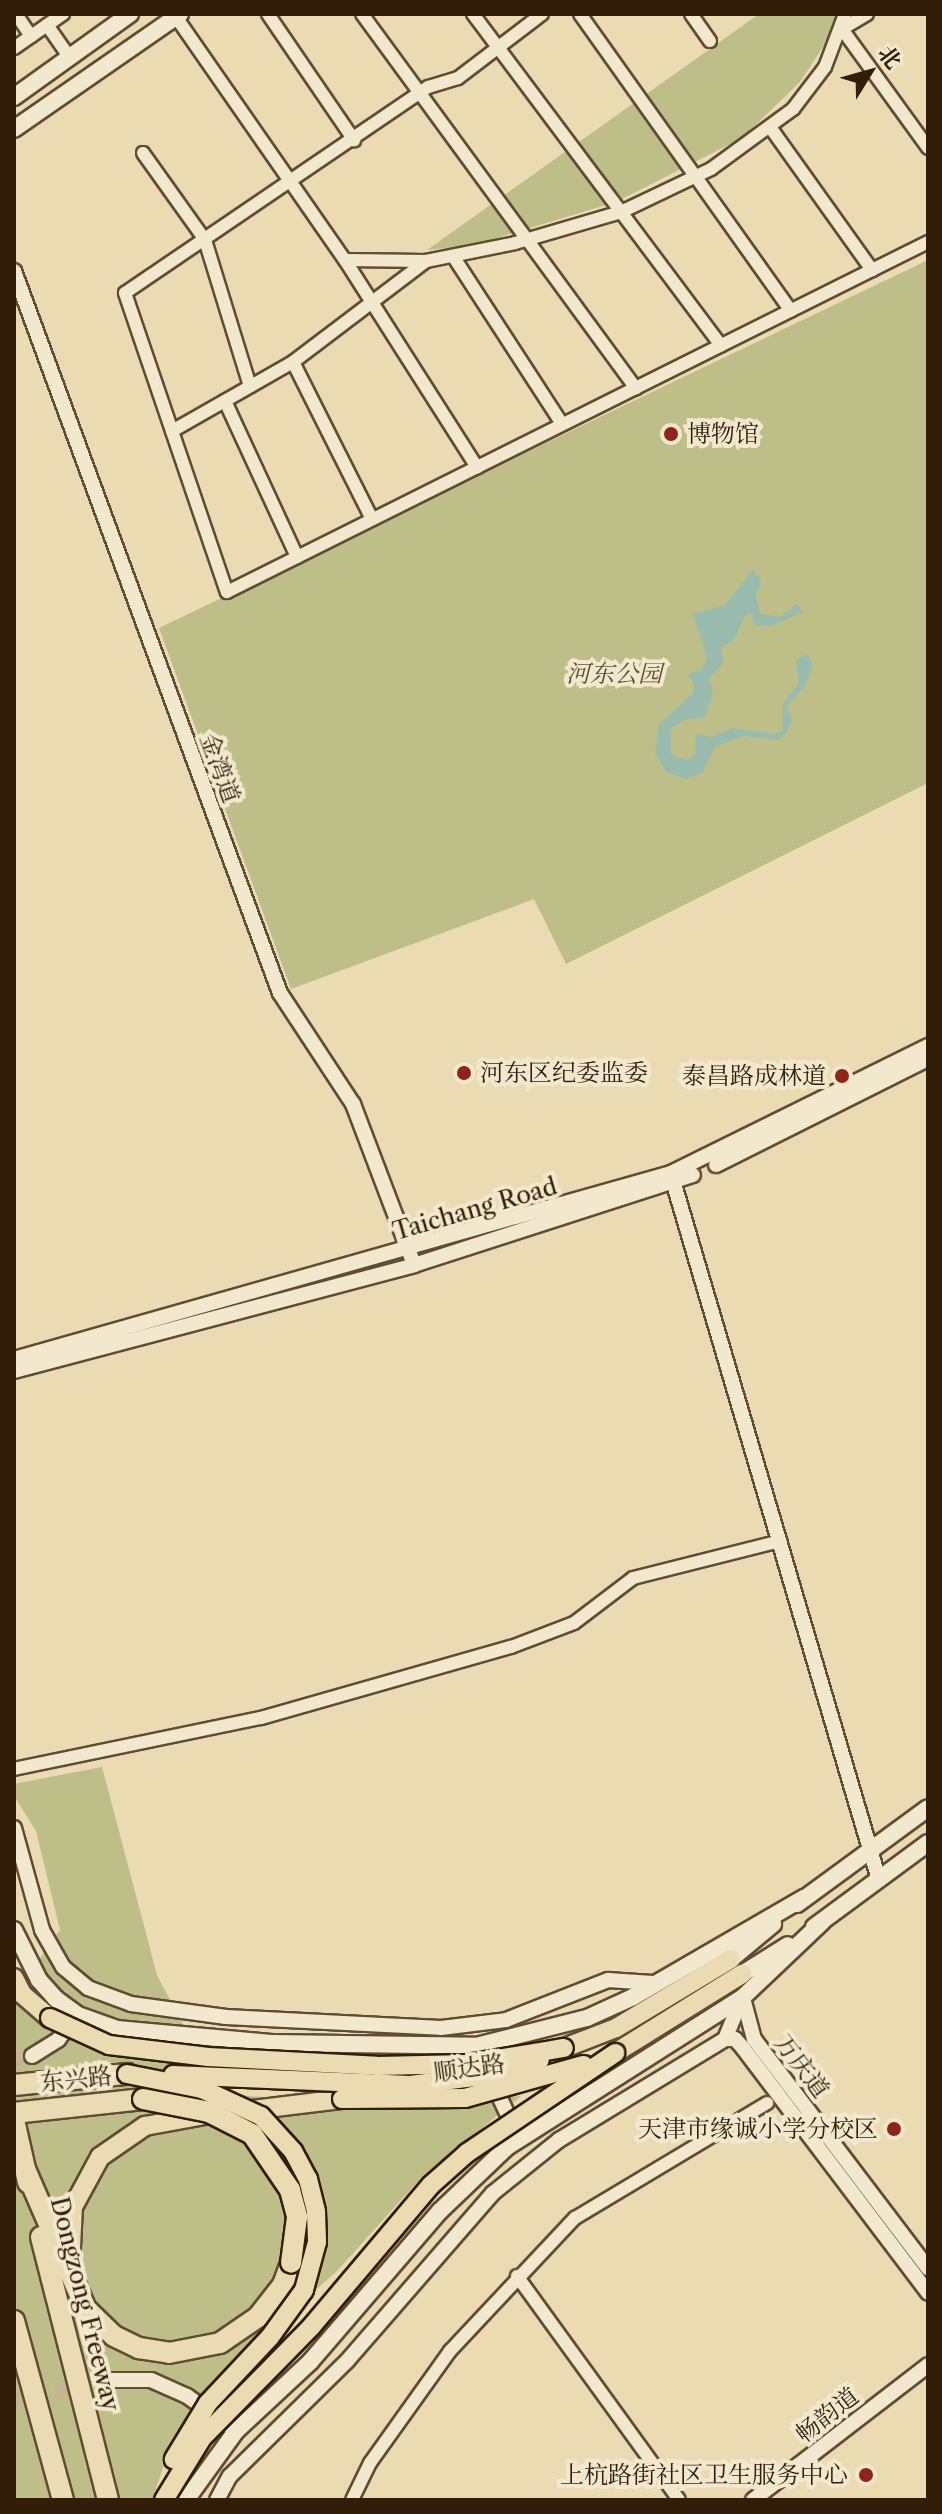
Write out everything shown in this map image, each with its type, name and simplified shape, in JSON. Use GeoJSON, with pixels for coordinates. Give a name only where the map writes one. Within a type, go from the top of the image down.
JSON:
{"type":"FeatureCollection","features":[{"type":"Feature","properties":{"kind":"highway","name":"东兴路"},"geometry":{"type":"LineString","coordinates":[[14,2085],[127,2074]]}},
{"type":"Feature","properties":{"kind":"highway","name":"东兴路"},"geometry":{"type":"LineString","coordinates":[[14,2113],[143,2099],[231,2120],[259,2142],[290,2190],[297,2217],[291,2263],[273,2300],[242,2331],[220,2343],[169,2353],[114,2336],[73,2290]]}},
{"type":"Feature","properties":{"kind":"highway","name":"Dongzong Freeway"},"geometry":{"type":"LineString","coordinates":[[14,2120],[108,2500]]}},
{"type":"Feature","properties":{"kind":"highway"},"geometry":{"type":"LineString","coordinates":[[25,2169],[73,2290]]}},
{"type":"Feature","properties":{"kind":"highway"},"geometry":{"type":"LineString","coordinates":[[14,2321],[63,2500]]}},
{"type":"Feature","properties":{"kind":"main road"},"geometry":{"type":"LineString","coordinates":[[14,97],[130,14]]}},
{"type":"Feature","properties":{"kind":"main road"},"geometry":{"type":"LineString","coordinates":[[14,129],[178,16]]}},
{"type":"Feature","properties":{"kind":"main road","name":"顺达路"},"geometry":{"type":"LineString","coordinates":[[73,2290],[69,2249],[73,2207],[89,2173],[117,2143],[145,2126],[179,2117],[342,2099],[465,2098],[536,2082],[615,2053],[737,1967],[804,1898],[928,1808]]}},
{"type":"Feature","properties":{"kind":"main road","name":"顺达路"},"geometry":{"type":"LineString","coordinates":[[127,2074],[453,2082],[527,2066],[616,2028],[822,1922],[928,1843]]}},
{"type":"Feature","properties":{"kind":"main road"},"geometry":{"type":"LineString","coordinates":[[14,1930],[39,1980],[78,2015],[117,2029],[271,2043],[476,2046],[587,2018],[668,1979],[804,1898]]}},
{"type":"Feature","properties":{"kind":"main road"},"geometry":{"type":"LineString","coordinates":[[186,2500],[236,2431],[343,2327],[440,2211],[519,2139],[742,1998],[822,1922]]}},
{"type":"Feature","properties":{"kind":"main road"},"geometry":{"type":"LineString","coordinates":[[14,1978],[22,1994],[50,2018],[109,2045],[208,2057],[377,2066],[467,2064],[564,2048]]}},
{"type":"Feature","properties":{"kind":"main road"},"geometry":{"type":"LineString","coordinates":[[162,2500],[202,2438],[311,2327],[431,2185],[467,2153],[615,2053]]}},
{"type":"Feature","properties":{"kind":"main road"},"geometry":{"type":"LineString","coordinates":[[127,2074],[202,2089],[261,2116],[293,2151],[308,2179],[316,2212],[317,2242],[304,2290],[270,2337],[208,2403],[179,2449],[162,2500]]}},
{"type":"Feature","properties":{"kind":"street"},"geometry":{"type":"LineString","coordinates":[[16,14],[31,36]]}},
{"type":"Feature","properties":{"kind":"street"},"geometry":{"type":"LineString","coordinates":[[14,48],[63,14]]}},
{"type":"Feature","properties":{"kind":"street"},"geometry":{"type":"LineString","coordinates":[[268,14],[354,140]]}},
{"type":"Feature","properties":{"kind":"street"},"geometry":{"type":"LineString","coordinates":[[362,14],[530,239],[636,388]]}},
{"type":"Feature","properties":{"kind":"street"},"geometry":{"type":"LineString","coordinates":[[473,14],[721,346]]}},
{"type":"Feature","properties":{"kind":"street"},"geometry":{"type":"LineString","coordinates":[[542,14],[458,78],[420,93],[293,183],[125,293],[227,592],[928,242]]}},
{"type":"Feature","properties":{"kind":"street"},"geometry":{"type":"LineString","coordinates":[[580,14],[791,311]]}},
{"type":"Feature","properties":{"kind":"street"},"geometry":{"type":"LineString","coordinates":[[691,14],[710,41]]}},
{"type":"Feature","properties":{"kind":"street"},"geometry":{"type":"LineString","coordinates":[[345,260],[426,261],[530,239],[621,212],[695,176],[793,109],[825,67],[842,29],[845,14]]}},
{"type":"Feature","properties":{"kind":"street"},"geometry":{"type":"LineString","coordinates":[[842,29],[867,14]]}},
{"type":"Feature","properties":{"kind":"street"},"geometry":{"type":"LineString","coordinates":[[178,16],[345,260],[370,304],[477,467]]}},
{"type":"Feature","properties":{"kind":"street"},"geometry":{"type":"LineString","coordinates":[[47,25],[69,57]]}},
{"type":"Feature","properties":{"kind":"street"},"geometry":{"type":"LineString","coordinates":[[842,29],[928,148]]}},
{"type":"Feature","properties":{"kind":"street"},"geometry":{"type":"LineString","coordinates":[[770,127],[872,270]]}},
{"type":"Feature","properties":{"kind":"street"},"geometry":{"type":"LineString","coordinates":[[143,153],[205,240],[250,386]]}},
{"type":"Feature","properties":{"kind":"street"},"geometry":{"type":"LineString","coordinates":[[453,256],[562,424]]}},
{"type":"Feature","properties":{"kind":"street"},"geometry":{"type":"LineString","coordinates":[[172,431],[293,362],[426,261]]}},
{"type":"Feature","properties":{"kind":"street","name":"金湾道"},"geometry":{"type":"LineString","coordinates":[[14,271],[280,993],[353,1104],[412,1258]]}},
{"type":"Feature","properties":{"kind":"street"},"geometry":{"type":"LineString","coordinates":[[293,362],[372,519]]}},
{"type":"Feature","properties":{"kind":"street"},"geometry":{"type":"LineString","coordinates":[[225,401],[297,557]]}},
{"type":"Feature","properties":{"kind":"street","name":"Taichang Road"},"geometry":{"type":"LineString","coordinates":[[672,1178],[928,1046]]}},
{"type":"Feature","properties":{"kind":"street","name":"Taichang Road"},"geometry":{"type":"LineString","coordinates":[[14,1371],[412,1258],[672,1178],[789,1131],[928,1059]]}},
{"type":"Feature","properties":{"kind":"street"},"geometry":{"type":"LineString","coordinates":[[672,1178],[780,1541],[868,1853],[879,1880]]}},
{"type":"Feature","properties":{"kind":"street","name":"Taichang Road"},"geometry":{"type":"LineString","coordinates":[[14,1359],[412,1258]]}},
{"type":"Feature","properties":{"kind":"street"},"geometry":{"type":"LineString","coordinates":[[14,1769],[261,1718],[511,1647],[574,1623],[633,1578],[780,1541]]}},
{"type":"Feature","properties":{"kind":"street"},"geometry":{"type":"LineString","coordinates":[[14,1828],[42,1930],[63,1967],[88,1988],[131,2004],[226,2017],[441,2028],[506,2020],[608,1980],[640,1986],[668,1979]]}},
{"type":"Feature","properties":{"kind":"street"},"geometry":{"type":"LineString","coordinates":[[217,2500],[230,2476],[347,2361],[493,2193],[559,2140],[725,2039],[742,1998]]}},
{"type":"Feature","properties":{"kind":"street","name":"万庆道"},"geometry":{"type":"LineString","coordinates":[[742,1998],[754,2039],[928,2268]]}},
{"type":"Feature","properties":{"kind":"street"},"geometry":{"type":"LineString","coordinates":[[32,2056],[58,2040],[78,2015]]}},
{"type":"Feature","properties":{"kind":"street","name":"万庆道"},"geometry":{"type":"LineString","coordinates":[[725,2039],[735,2039],[743,2048],[928,2293]]}},
{"type":"Feature","properties":{"kind":"street"},"geometry":{"type":"LineString","coordinates":[[476,2046],[519,2139]]}},
{"type":"Feature","properties":{"kind":"street"},"geometry":{"type":"LineString","coordinates":[[352,2500],[370,2463],[450,2351],[517,2276],[575,2218],[767,2103]]}},
{"type":"Feature","properties":{"kind":"street"},"geometry":{"type":"LineString","coordinates":[[517,2276],[679,2500]]}},
{"type":"Feature","properties":{"kind":"street","name":"畅韵道"},"geometry":{"type":"LineString","coordinates":[[753,2500],[928,2365]]}},
{"type":"Feature","properties":{"kind":"street"},"geometry":{"type":"LineString","coordinates":[[105,2380],[151,2380],[187,2396],[236,2431]]}},
{"type":"Feature","properties":{"kind":"green space"},"geometry":{"type":"Polygon","coordinates":[[[759,14],[835,14],[836,27],[800,82],[742,138],[616,202],[474,245],[427,250],[759,14]]]}},
{"type":"Feature","properties":{"kind":"green space","name":"河东公园"},"geometry":{"type":"Polygon","coordinates":[[[928,260],[928,783],[566,964],[534,899],[291,989],[159,628],[928,260]]]}},
{"type":"Feature","properties":{"kind":"green space"},"geometry":{"type":"Polygon","coordinates":[[[102,1767],[157,1975],[219,2093],[377,2108],[521,2096],[420,2179],[337,2271],[216,2378],[165,2462],[152,2500],[14,2500],[14,1995],[60,1930],[36,1831],[14,1796],[14,1784],[102,1767]]]}},
{"type":"Feature","properties":{"kind":"shaded area"},"geometry":{"type":"Polygon","coordinates":[[[753,570],[761,581],[756,596],[760,614],[780,617],[797,604],[803,612],[773,625],[754,625],[751,613],[745,616],[733,641],[722,647],[723,663],[709,678],[713,692],[705,717],[683,720],[671,729],[671,754],[687,760],[695,754],[696,734],[712,737],[732,728],[775,734],[783,730],[783,704],[799,683],[796,660],[807,654],[813,665],[806,684],[787,706],[792,720],[787,732],[778,740],[743,736],[715,747],[703,772],[686,779],[666,772],[655,753],[659,724],[692,694],[694,685],[688,674],[702,670],[707,658],[693,614],[725,605],[753,570]]]}},
{"type":"Feature","properties":{"kind":"tunnel"},"geometry":{"type":"LineString","coordinates":[[14,2060],[32,2056]]}},
{"type":"Feature","properties":{"kind":"tunnel"},"geometry":{"type":"LineString","coordinates":[[14,2400],[105,2380]]}},
{"type":"Feature","properties":{"kind":"place","name":"博物馆"},"geometry":{"type":"Point","coordinates":[671,434]}},
{"type":"Feature","properties":{"kind":"place","name":"河东区纪委监委"},"geometry":{"type":"Point","coordinates":[464,1073]}},
{"type":"Feature","properties":{"kind":"place","name":"泰昌路成林道"},"geometry":{"type":"Point","coordinates":[842,1076]}},
{"type":"Feature","properties":{"kind":"place","name":"天津市缘诚小学分校区"},"geometry":{"type":"Point","coordinates":[894,2129]}},
{"type":"Feature","properties":{"kind":"place","name":"上杭路街社区卫生服务中心"},"geometry":{"type":"Point","coordinates":[866,2475]}}]}
